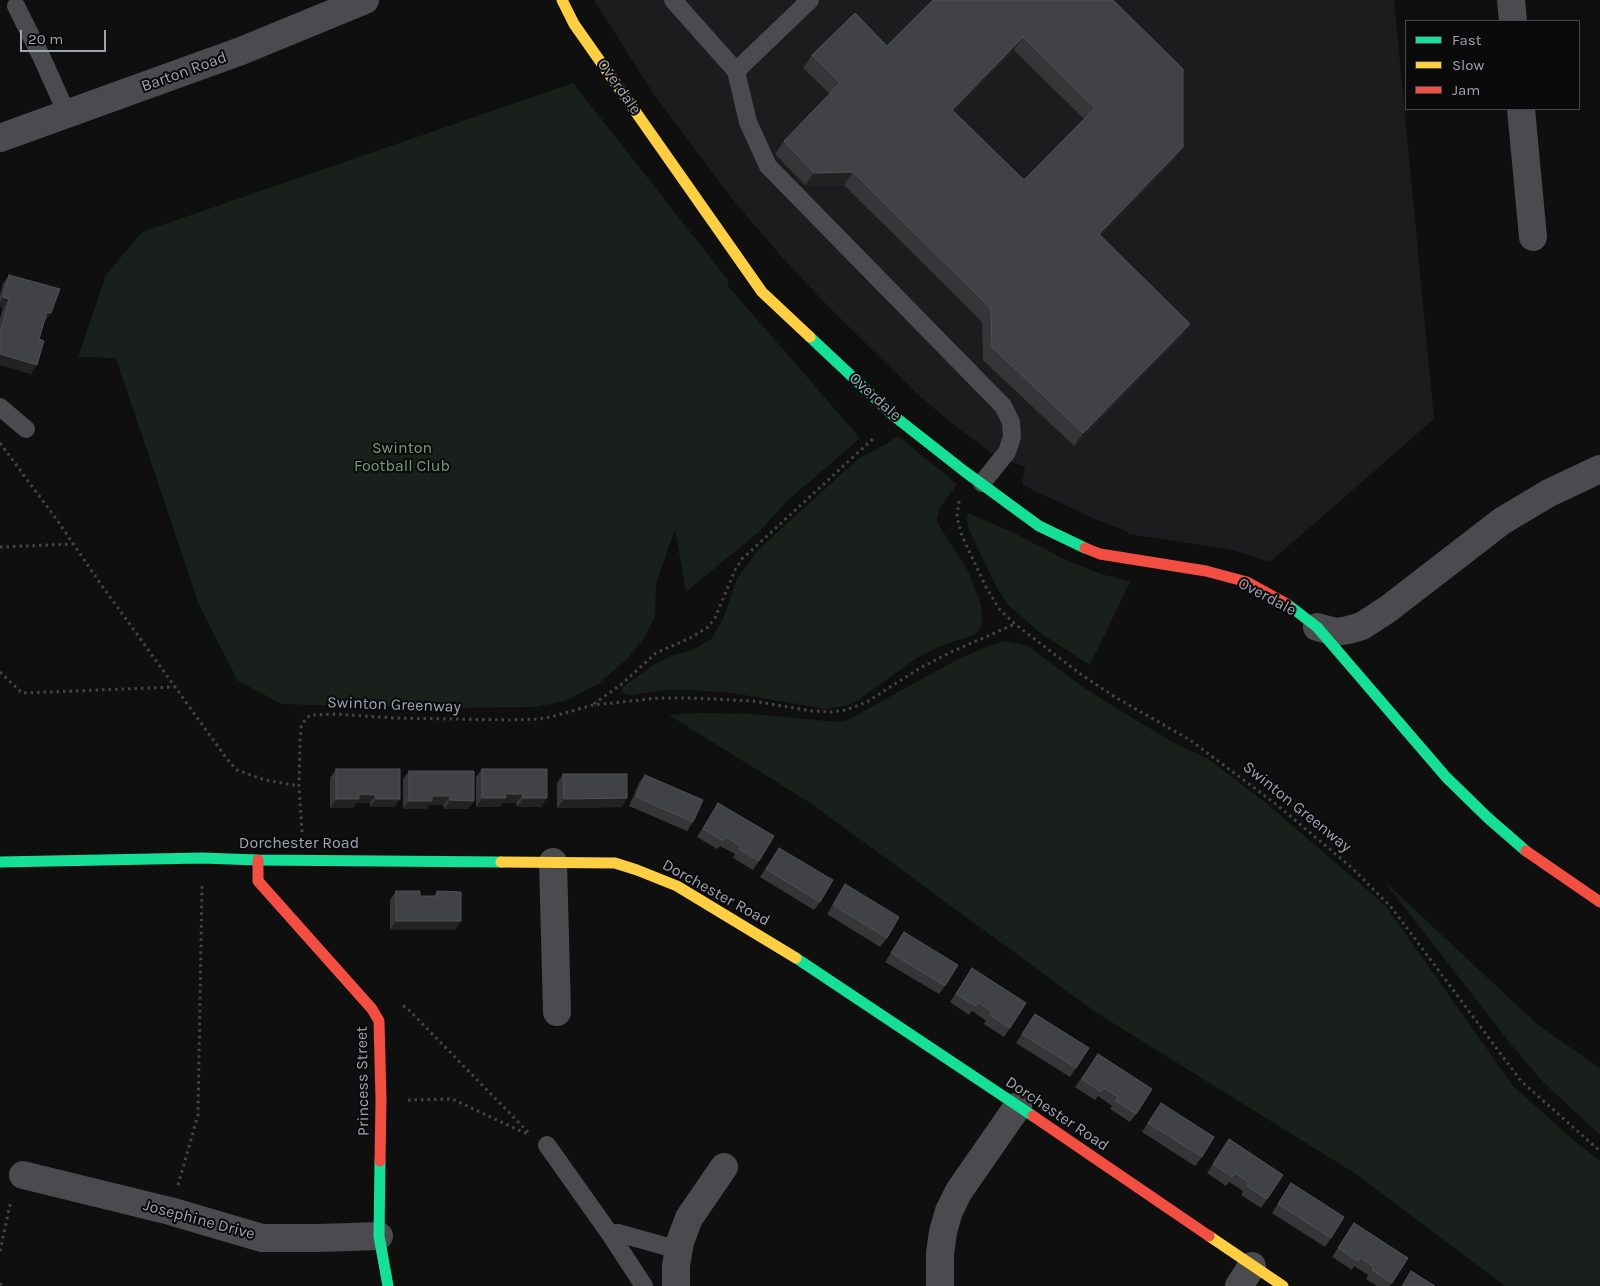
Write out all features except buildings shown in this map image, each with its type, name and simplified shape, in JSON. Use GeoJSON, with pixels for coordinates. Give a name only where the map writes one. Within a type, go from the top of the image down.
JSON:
{"type":"FeatureCollection","features":[{"type":"Feature","properties":{"kind":"street","name":"Barton Road"},"geometry":{"type":"LineString","coordinates":[[0,138],[241,51],[365,0]]}},
{"type":"Feature","properties":{"kind":"street","name":"Overdale"},"geometry":{"type":"LineString","coordinates":[[562,0],[574,24],[762,292],[894,416],[964,471],[1039,526],[1075,544],[1100,554],[1206,571],[1247,582],[1290,606],[1317,627],[1446,777],[1488,818],[1526,851],[1600,902]]}},
{"type":"Feature","properties":{"kind":"street"},"geometry":{"type":"LineString","coordinates":[[1511,0],[1513,20]]}},
{"type":"Feature","properties":{"kind":"street"},"geometry":{"type":"LineString","coordinates":[[1521,110],[1533,237]]}},
{"type":"Feature","properties":{"kind":"street","name":"Overdale"},"geometry":{"type":"LineString","coordinates":[[1317,627],[1336,632],[1362,626],[1388,609],[1502,521],[1549,493],[1600,469]]}},
{"type":"Feature","properties":{"kind":"street","name":"Dorchester Road"},"geometry":{"type":"LineString","coordinates":[[0,862],[202,858],[553,862],[615,864],[638,870],[677,886],[782,949],[1018,1106],[1246,1276],[1283,1286]]}},
{"type":"Feature","properties":{"kind":"street","name":"Princess Street"},"geometry":{"type":"LineString","coordinates":[[258,860],[258,881],[365,1001],[379,1021],[381,1100],[379,1236],[388,1286]]}},
{"type":"Feature","properties":{"kind":"street"},"geometry":{"type":"LineString","coordinates":[[553,862],[556,1012]]}},
{"type":"Feature","properties":{"kind":"street"},"geometry":{"type":"LineString","coordinates":[[940,1286],[940,1254],[943,1232],[949,1211],[959,1190],[1018,1106]]}},
{"type":"Feature","properties":{"kind":"street"},"geometry":{"type":"LineString","coordinates":[[676,1286],[676,1266],[679,1250],[689,1218],[724,1167]]}},
{"type":"Feature","properties":{"kind":"street","name":"Josephine Drive"},"geometry":{"type":"LineString","coordinates":[[23,1175],[170,1211],[262,1238],[379,1236]]}},
{"type":"Feature","properties":{"kind":"lane"},"geometry":{"type":"LineString","coordinates":[[673,0],[736,72],[748,122],[768,166],[1003,406],[1011,422],[1012,437],[1007,452],[982,483]]}},
{"type":"Feature","properties":{"kind":"lane"},"geometry":{"type":"LineString","coordinates":[[736,72],[810,0]]}},
{"type":"Feature","properties":{"kind":"lane"},"geometry":{"type":"LineString","coordinates":[[16,6],[67,114]]}},
{"type":"Feature","properties":{"kind":"lane"},"geometry":{"type":"LineString","coordinates":[[0,407],[26,429]]}},
{"type":"Feature","properties":{"kind":"lane"},"geometry":{"type":"LineString","coordinates":[[547,1145],[644,1286]]}},
{"type":"Feature","properties":{"kind":"lane"},"geometry":{"type":"LineString","coordinates":[[610,1234],[618,1233],[679,1250]]}},
{"type":"Feature","properties":{"kind":"path"},"geometry":{"type":"LineString","coordinates":[[593,705],[623,683],[656,653],[690,638],[708,627],[715,618],[735,570],[742,559],[860,452],[894,416]]}},
{"type":"Feature","properties":{"kind":"path"},"geometry":{"type":"LineString","coordinates":[[0,443],[227,759],[237,770],[265,780],[299,786]]}},
{"type":"Feature","properties":{"kind":"path","name":"Swinton Greenway"},"geometry":{"type":"LineString","coordinates":[[957,517],[962,536],[986,587],[1000,610],[1015,624],[1079,673],[1115,698],[1190,740],[1277,805],[1351,867],[1392,908],[1521,1081],[1600,1151]]}},
{"type":"Feature","properties":{"kind":"path"},"geometry":{"type":"LineString","coordinates":[[0,547],[73,544]]}},
{"type":"Feature","properties":{"kind":"path"},"geometry":{"type":"LineString","coordinates":[[593,705],[659,698],[691,698],[753,701],[812,711],[832,712],[846,710],[867,702],[920,668],[951,652],[1015,624]]}},
{"type":"Feature","properties":{"kind":"path"},"geometry":{"type":"LineString","coordinates":[[0,672],[22,693],[176,687]]}},
{"type":"Feature","properties":{"kind":"path","name":"Swinton Greenway"},"geometry":{"type":"LineString","coordinates":[[306,860],[299,786],[301,727],[310,716],[336,714],[404,718],[538,719],[593,705]]}},
{"type":"Feature","properties":{"kind":"path"},"geometry":{"type":"LineString","coordinates":[[170,1211],[198,1115],[202,858]]}},
{"type":"Feature","properties":{"kind":"path"},"geometry":{"type":"LineString","coordinates":[[365,1001],[406,1007],[534,1138],[452,1099],[381,1100]]}},
{"type":"Feature","properties":{"kind":"path"},"geometry":{"type":"LineString","coordinates":[[0,1251],[12,1196],[23,1175]]}},
{"type":"Feature","properties":{"kind":"shaded area"},"geometry":{"type":"Polygon","coordinates":[[[594,0],[1394,0],[1434,419],[1270,562],[1228,549],[1128,534],[1128,532],[1022,485],[1025,467],[995,456],[950,422],[915,392],[824,302],[780,255],[733,200],[655,96],[594,0]]]}},
{"type":"Feature","properties":{"kind":"green space","name":"Swinton Football Club"},"geometry":{"type":"Polygon","coordinates":[[[573,83],[728,280],[728,286],[860,438],[785,503],[761,530],[686,592],[675,529],[656,584],[655,616],[644,638],[628,658],[598,684],[565,701],[535,707],[430,708],[282,704],[238,681],[199,605],[116,358],[78,357],[106,275],[142,232],[573,83]]]}},
{"type":"Feature","properties":{"kind":"green space"},"geometry":{"type":"Polygon","coordinates":[[[898,436],[957,484],[940,508],[937,518],[938,524],[967,569],[981,605],[982,624],[976,634],[938,647],[915,659],[858,700],[848,705],[827,709],[732,693],[664,690],[632,695],[625,694],[622,691],[622,688],[653,665],[674,655],[693,650],[711,639],[723,619],[737,579],[759,549],[858,459],[898,436]]]}},
{"type":"Feature","properties":{"kind":"green space"},"geometry":{"type":"Polygon","coordinates":[[[968,513],[1012,532],[1070,562],[1101,574],[1130,582],[1090,665],[1042,634],[1008,605],[996,586],[968,527],[968,513]]]}},
{"type":"Feature","properties":{"kind":"green space"},"geometry":{"type":"Polygon","coordinates":[[[1005,641],[1026,645],[1083,687],[1129,716],[1178,745],[1207,758],[1266,803],[1385,905],[1513,1086],[1571,1138],[1600,1161],[1600,1286],[1505,1286],[1356,1174],[1097,1013],[812,804],[669,715],[701,713],[753,714],[837,722],[846,721],[958,659],[1005,641]]]}},
{"type":"Feature","properties":{"kind":"green space"},"geometry":{"type":"Polygon","coordinates":[[[1384,881],[1538,1025],[1600,1068],[1600,1135],[1543,1082],[1510,1043],[1384,881]]]}},
{"type":"Feature","properties":{"kind":"traffic: fast"},"geometry":{"type":"LineString","coordinates":[[810,337],[894,416],[964,471],[1039,526],[1085,548]]}},
{"type":"Feature","properties":{"kind":"traffic: fast"},"geometry":{"type":"LineString","coordinates":[[1287,604],[1317,627],[1446,777],[1488,818],[1526,851]]}},
{"type":"Feature","properties":{"kind":"traffic: fast"},"geometry":{"type":"LineString","coordinates":[[0,862],[202,858],[501,862]]}},
{"type":"Feature","properties":{"kind":"traffic: fast"},"geometry":{"type":"LineString","coordinates":[[796,958],[1033,1116]]}},
{"type":"Feature","properties":{"kind":"traffic: fast"},"geometry":{"type":"LineString","coordinates":[[380,1161],[379,1236],[388,1286]]}},
{"type":"Feature","properties":{"kind":"traffic: slow"},"geometry":{"type":"LineString","coordinates":[[562,0],[574,24],[762,292],[810,337]]}},
{"type":"Feature","properties":{"kind":"traffic: slow"},"geometry":{"type":"LineString","coordinates":[[501,862],[615,863],[637,870],[677,886],[796,958]]}},
{"type":"Feature","properties":{"kind":"traffic: slow"},"geometry":{"type":"LineString","coordinates":[[1209,1236],[1283,1286]]}},
{"type":"Feature","properties":{"kind":"traffic: jam"},"geometry":{"type":"LineString","coordinates":[[1085,548],[1100,554],[1206,571],[1247,582],[1287,604]]}},
{"type":"Feature","properties":{"kind":"traffic: jam"},"geometry":{"type":"LineString","coordinates":[[1526,851],[1600,902]]}},
{"type":"Feature","properties":{"kind":"traffic: jam"},"geometry":{"type":"LineString","coordinates":[[258,860],[258,881],[372,1009],[379,1021],[380,1161]]}},
{"type":"Feature","properties":{"kind":"traffic: jam"},"geometry":{"type":"LineString","coordinates":[[1033,1116],[1209,1236]]}}]}
